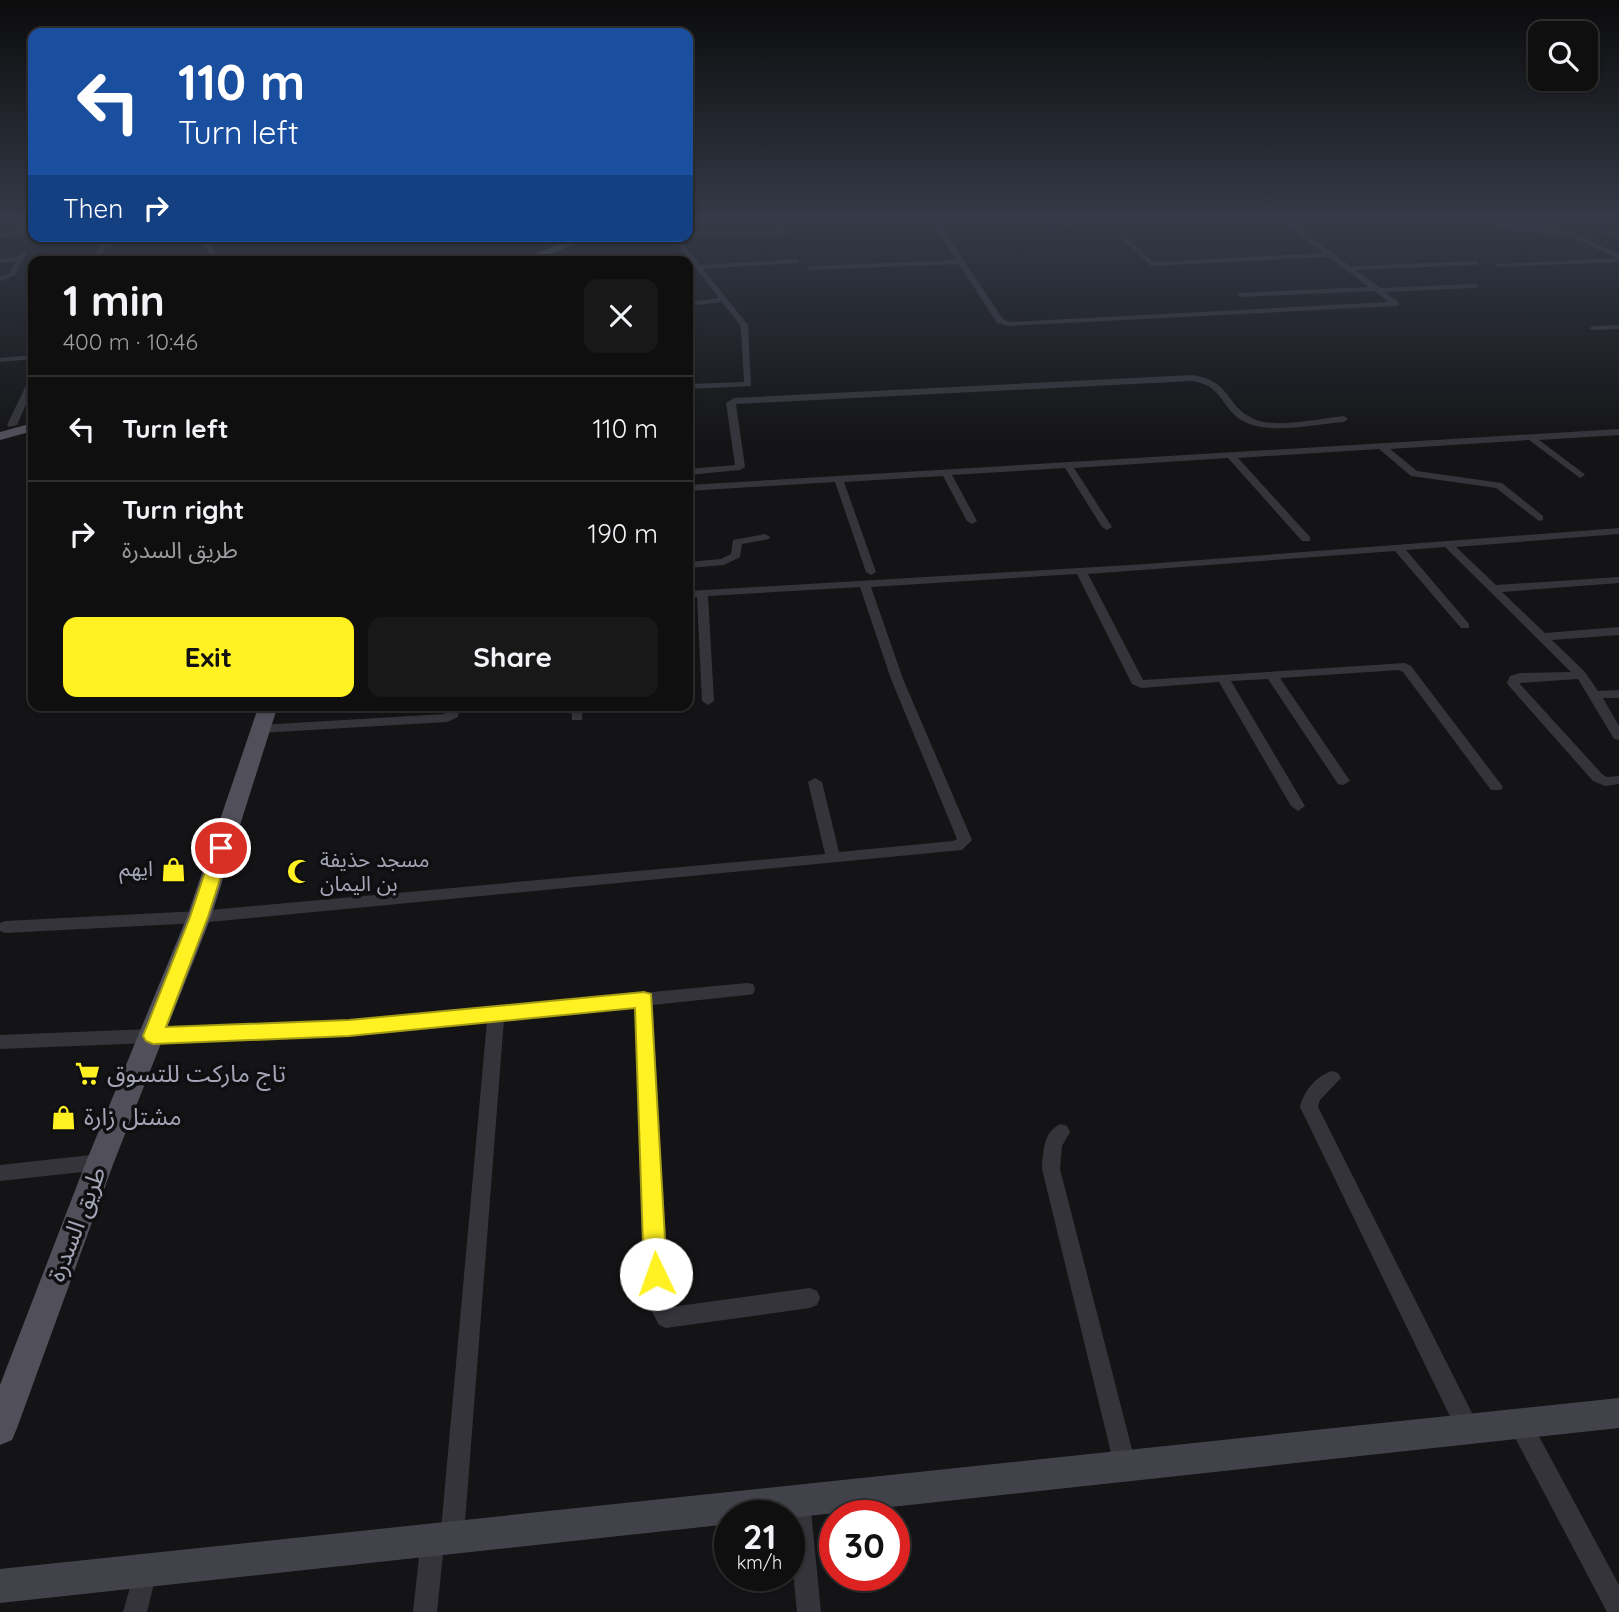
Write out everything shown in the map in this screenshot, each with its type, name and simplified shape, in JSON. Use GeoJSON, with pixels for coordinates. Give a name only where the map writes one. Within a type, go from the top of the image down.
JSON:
{"type":"FeatureCollection","features":[{"type":"Feature","properties":{"kind":"main road"},"geometry":{"type":"LineString","coordinates":[[6,427],[28,420]]}},
{"type":"Feature","properties":{"kind":"main road"},"geometry":{"type":"LineString","coordinates":[[0,436],[28,428]]}},
{"type":"Feature","properties":{"kind":"main road","name":"طريق السدرة"},"geometry":{"type":"LineString","coordinates":[[0,1428],[100,1162],[199,917],[265,717]]}},
{"type":"Feature","properties":{"kind":"main road"},"geometry":{"type":"LineString","coordinates":[[798,1500],[1619,1413]]}},
{"type":"Feature","properties":{"kind":"main road"},"geometry":{"type":"LineString","coordinates":[[0,1586],[714,1508]]}},
{"type":"Feature","properties":{"kind":"street"},"geometry":{"type":"LineString","coordinates":[[693,387],[749,383],[744,325],[720,294]]}},
{"type":"Feature","properties":{"kind":"street"},"geometry":{"type":"LineString","coordinates":[[983,294],[1000,321],[1007,324],[1396,304],[1383,294]]}},
{"type":"Feature","properties":{"kind":"street"},"geometry":{"type":"LineString","coordinates":[[1241,295],[1262,294]]}},
{"type":"Feature","properties":{"kind":"street"},"geometry":{"type":"LineString","coordinates":[[693,303],[725,300]]}},
{"type":"Feature","properties":{"kind":"street"},"geometry":{"type":"LineString","coordinates":[[1593,328],[1619,327]]}},
{"type":"Feature","properties":{"kind":"street"},"geometry":{"type":"LineString","coordinates":[[0,360],[28,357]]}},
{"type":"Feature","properties":{"kind":"street"},"geometry":{"type":"LineString","coordinates":[[693,472],[740,467],[730,404],[734,401],[1192,378],[1217,384],[1245,419],[1252,422],[1272,424],[1344,419]]}},
{"type":"Feature","properties":{"kind":"street"},"geometry":{"type":"LineString","coordinates":[[6,427],[28,388]]}},
{"type":"Feature","properties":{"kind":"street"},"geometry":{"type":"LineString","coordinates":[[693,488],[1619,432]]}},
{"type":"Feature","properties":{"kind":"street"},"geometry":{"type":"LineString","coordinates":[[1530,436],[1580,475]]}},
{"type":"Feature","properties":{"kind":"street"},"geometry":{"type":"LineString","coordinates":[[1382,447],[1414,474],[1497,484],[1539,518]]}},
{"type":"Feature","properties":{"kind":"street"},"geometry":{"type":"LineString","coordinates":[[1230,455],[1306,539]]}},
{"type":"Feature","properties":{"kind":"street"},"geometry":{"type":"LineString","coordinates":[[1067,464],[1107,527]]}},
{"type":"Feature","properties":{"kind":"street"},"geometry":{"type":"LineString","coordinates":[[946,472],[972,521]]}},
{"type":"Feature","properties":{"kind":"street"},"geometry":{"type":"LineString","coordinates":[[5,927],[199,917],[957,846],[965,840],[897,679],[838,478]]}},
{"type":"Feature","properties":{"kind":"street"},"geometry":{"type":"LineString","coordinates":[[693,593],[868,578],[1081,570],[1449,546],[1619,531]]}},
{"type":"Feature","properties":{"kind":"street"},"geometry":{"type":"LineString","coordinates":[[693,565],[724,562],[736,555],[737,542],[765,537]]}},
{"type":"Feature","properties":{"kind":"street"},"geometry":{"type":"LineString","coordinates":[[1449,546],[1581,675],[1597,695],[1608,722],[1619,736]]}},
{"type":"Feature","properties":{"kind":"street"},"geometry":{"type":"LineString","coordinates":[[1399,549],[1465,626]]}},
{"type":"Feature","properties":{"kind":"street"},"geometry":{"type":"LineString","coordinates":[[1081,570],[1136,681],[1149,685],[1392,665],[1407,669],[1496,787]]}},
{"type":"Feature","properties":{"kind":"street"},"geometry":{"type":"LineString","coordinates":[[1493,589],[1619,580]]}},
{"type":"Feature","properties":{"kind":"street"},"geometry":{"type":"LineString","coordinates":[[702,593],[708,701]]}},
{"type":"Feature","properties":{"kind":"street"},"geometry":{"type":"LineString","coordinates":[[1543,637],[1619,631]]}},
{"type":"Feature","properties":{"kind":"street"},"geometry":{"type":"LineString","coordinates":[[1272,675],[1343,781]]}},
{"type":"Feature","properties":{"kind":"street"},"geometry":{"type":"LineString","coordinates":[[1581,675],[1520,677],[1514,679],[1513,683],[1598,778],[1605,782],[1619,780]]}},
{"type":"Feature","properties":{"kind":"street"},"geometry":{"type":"LineString","coordinates":[[1223,679],[1298,806]]}},
{"type":"Feature","properties":{"kind":"street"},"geometry":{"type":"LineString","coordinates":[[1597,695],[1619,694]]}},
{"type":"Feature","properties":{"kind":"street"},"geometry":{"type":"LineString","coordinates":[[265,717],[447,718],[453,715],[453,711]]}},
{"type":"Feature","properties":{"kind":"street"},"geometry":{"type":"LineString","coordinates":[[815,782],[833,858]]}},
{"type":"Feature","properties":{"kind":"street"},"geometry":{"type":"LineString","coordinates":[[0,1042],[349,1028],[747,989]]}},
{"type":"Feature","properties":{"kind":"street"},"geometry":{"type":"LineString","coordinates":[[644,999],[657,1302],[666,1318],[810,1298]]}},
{"type":"Feature","properties":{"kind":"street"},"geometry":{"type":"LineString","coordinates":[[425,1612],[442,1536],[496,1013]]}},
{"type":"Feature","properties":{"kind":"street"},"geometry":{"type":"LineString","coordinates":[[1332,1078],[1312,1096],[1309,1107],[1468,1429]]}},
{"type":"Feature","properties":{"kind":"street"},"geometry":{"type":"LineString","coordinates":[[1061,1132],[1053,1144],[1052,1169],[1125,1465]]}},
{"type":"Feature","properties":{"kind":"street"},"geometry":{"type":"LineString","coordinates":[[0,1173],[100,1162]]}},
{"type":"Feature","properties":{"kind":"street"},"geometry":{"type":"LineString","coordinates":[[1520,1424],[1619,1610]]}},
{"type":"Feature","properties":{"kind":"street"},"geometry":{"type":"LineString","coordinates":[[135,1612],[145,1569]]}},
{"type":"Feature","properties":{"kind":"street"},"geometry":{"type":"LineString","coordinates":[[805,1571],[809,1612]]}},
{"type":"Feature","properties":{"kind":"place","name":"ايهم"},"geometry":{"type":"Point","coordinates":[173,869]}},
{"type":"Feature","properties":{"kind":"place","name":"مسجد حذيفة بن اليمان"},"geometry":{"type":"Point","coordinates":[300,872]}},
{"type":"Feature","properties":{"kind":"place","name":"تاج ماركت للتسوق"},"geometry":{"type":"Point","coordinates":[87,1074]}},
{"type":"Feature","properties":{"kind":"place","name":"مشتل زارة"},"geometry":{"type":"Point","coordinates":[64,1117]}},
{"type":"Feature","properties":{"kind":"route"},"geometry":{"type":"LineString","coordinates":[[221,848],[199,917],[153,1036],[349,1028],[644,999],[656,1274]]}}]}
